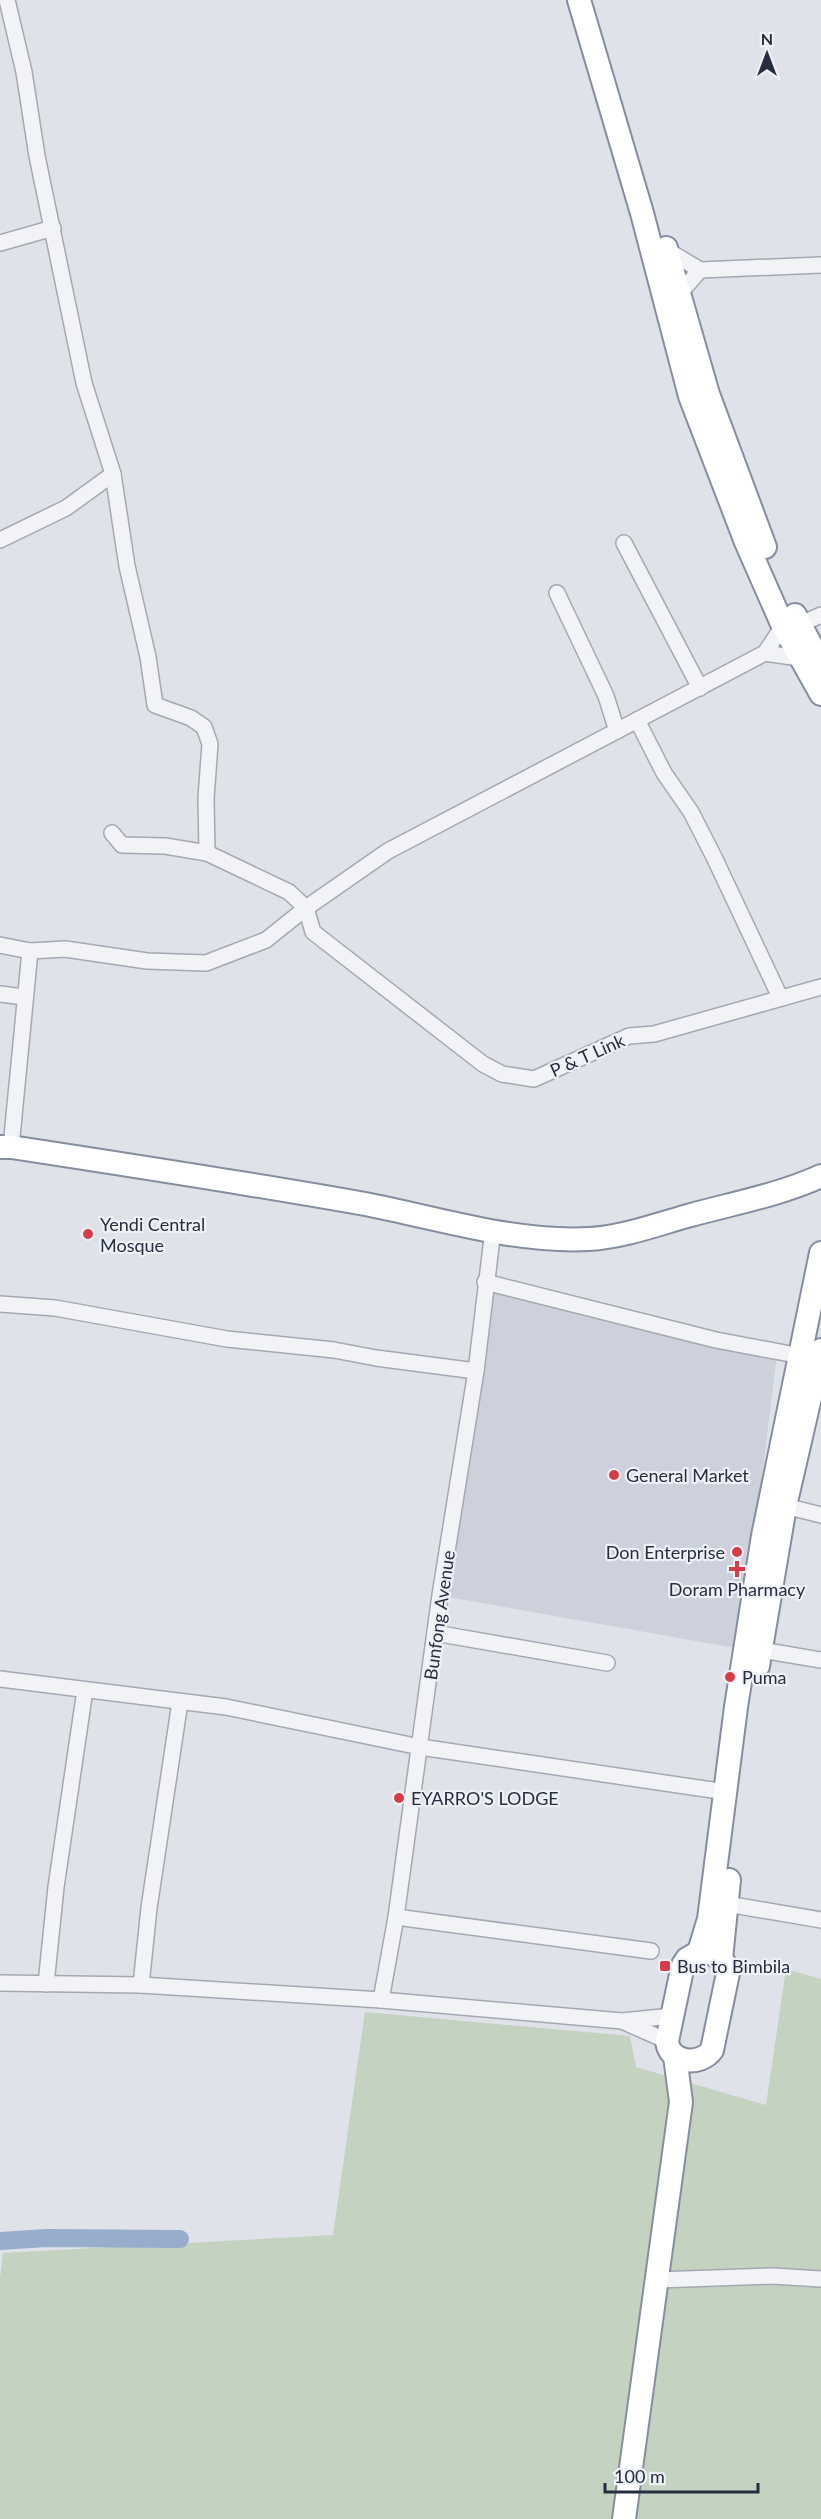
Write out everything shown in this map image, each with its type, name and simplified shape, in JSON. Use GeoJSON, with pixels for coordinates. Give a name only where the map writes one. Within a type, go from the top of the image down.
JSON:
{"type":"FeatureCollection","features":[{"type":"Feature","properties":{"kind":"highway"},"geometry":{"type":"LineString","coordinates":[[579,0],[642,213],[690,396],[746,542],[789,628],[821,664]]}},
{"type":"Feature","properties":{"kind":"highway"},"geometry":{"type":"LineString","coordinates":[[593,0],[708,394],[760,536],[799,658],[821,694]]}},
{"type":"Feature","properties":{"kind":"highway"},"geometry":{"type":"LineString","coordinates":[[5,1147],[344,1200],[493,1230],[546,1238],[591,1239],[648,1228],[790,1190],[821,1176]]}},
{"type":"Feature","properties":{"kind":"highway"},"geometry":{"type":"LineString","coordinates":[[790,1190],[821,1189]]}},
{"type":"Feature","properties":{"kind":"highway"},"geometry":{"type":"LineString","coordinates":[[721,1959],[732,1838],[760,1650],[811,1353],[821,1253]]}},
{"type":"Feature","properties":{"kind":"highway"},"geometry":{"type":"LineString","coordinates":[[699,1952],[710,1919],[763,1536],[811,1353]]}},
{"type":"Feature","properties":{"kind":"highway"},"geometry":{"type":"LineString","coordinates":[[624,2519],[681,2102],[702,2059],[712,2050],[728,1973],[727,1966],[713,1954],[699,1952],[687,1959],[683,1965],[672,2016],[671,2049],[681,2102]]}},
{"type":"Feature","properties":{"kind":"highway"},"geometry":{"type":"LineString","coordinates":[[671,2049],[691,2061],[702,2059]]}},
{"type":"Feature","properties":{"kind":"street"},"geometry":{"type":"LineString","coordinates":[[7,0],[24,72],[37,156],[84,383],[112,474],[127,566],[148,657],[155,705],[191,718],[204,727],[210,744],[206,798],[207,853]]}},
{"type":"Feature","properties":{"kind":"street"},"geometry":{"type":"LineString","coordinates":[[0,243],[53,228]]}},
{"type":"Feature","properties":{"kind":"street"},"geometry":{"type":"LineString","coordinates":[[667,250],[700,270],[821,265]]}},
{"type":"Feature","properties":{"kind":"street"},"geometry":{"type":"LineString","coordinates":[[680,293],[700,270]]}},
{"type":"Feature","properties":{"kind":"street"},"geometry":{"type":"LineString","coordinates":[[0,540],[66,508],[112,474]]}},
{"type":"Feature","properties":{"kind":"street"},"geometry":{"type":"LineString","coordinates":[[624,543],[700,688]]}},
{"type":"Feature","properties":{"kind":"street"},"geometry":{"type":"LineString","coordinates":[[557,593],[606,696],[617,731]]}},
{"type":"Feature","properties":{"kind":"street"},"geometry":{"type":"LineString","coordinates":[[0,945],[30,951],[65,949],[147,961],[206,963],[266,940],[306,908],[388,851],[765,653],[789,628],[821,615]]}},
{"type":"Feature","properties":{"kind":"street"},"geometry":{"type":"LineString","coordinates":[[765,653],[799,658]]}},
{"type":"Feature","properties":{"kind":"street"},"geometry":{"type":"LineString","coordinates":[[638,720],[664,773],[691,812],[780,997]]}},
{"type":"Feature","properties":{"kind":"street"},"geometry":{"type":"LineString","coordinates":[[112,833],[122,845],[165,846],[207,853],[289,892],[306,908]]}},
{"type":"Feature","properties":{"kind":"street","name":"P & T Link"},"geometry":{"type":"LineString","coordinates":[[306,908],[313,932],[483,1064],[502,1074],[534,1079],[629,1036],[654,1034],[821,987]]}},
{"type":"Feature","properties":{"kind":"street"},"geometry":{"type":"LineString","coordinates":[[5,1147],[30,951]]}},
{"type":"Feature","properties":{"kind":"street"},"geometry":{"type":"LineString","coordinates":[[0,994],[24,997]]}},
{"type":"Feature","properties":{"kind":"street","name":"Bunfong Avenue"},"geometry":{"type":"LineString","coordinates":[[381,2000],[396,1917],[435,1633],[476,1371],[493,1230]]}},
{"type":"Feature","properties":{"kind":"street"},"geometry":{"type":"LineString","coordinates":[[486,1282],[705,1337],[811,1353]]}},
{"type":"Feature","properties":{"kind":"street"},"geometry":{"type":"LineString","coordinates":[[0,1304],[55,1308],[227,1339],[334,1350],[388,1360],[476,1371]]}},
{"type":"Feature","properties":{"kind":"street"},"geometry":{"type":"LineString","coordinates":[[785,1506],[821,1515]]}},
{"type":"Feature","properties":{"kind":"street"},"geometry":{"type":"LineString","coordinates":[[435,1633],[607,1663]]}},
{"type":"Feature","properties":{"kind":"street"},"geometry":{"type":"LineString","coordinates":[[760,1650],[821,1660]]}},
{"type":"Feature","properties":{"kind":"street"},"geometry":{"type":"LineString","coordinates":[[0,1679],[267,1714],[420,1746],[726,1792]]}},
{"type":"Feature","properties":{"kind":"street"},"geometry":{"type":"LineString","coordinates":[[46,1984],[56,1887],[85,1690]]}},
{"type":"Feature","properties":{"kind":"street"},"geometry":{"type":"LineString","coordinates":[[141,1985],[151,1897],[180,1702]]}},
{"type":"Feature","properties":{"kind":"street"},"geometry":{"type":"LineString","coordinates":[[727,1904],[821,1920]]}},
{"type":"Feature","properties":{"kind":"street"},"geometry":{"type":"LineString","coordinates":[[396,1917],[651,1950]]}},
{"type":"Feature","properties":{"kind":"street"},"geometry":{"type":"LineString","coordinates":[[0,1983],[141,1985],[381,2000],[622,2021],[672,2016]]}},
{"type":"Feature","properties":{"kind":"street"},"geometry":{"type":"LineString","coordinates":[[622,2021],[671,2049]]}},
{"type":"Feature","properties":{"kind":"street"},"geometry":{"type":"LineString","coordinates":[[657,2280],[773,2276],[821,2279]]}},
{"type":"Feature","properties":{"kind":"shaded area","name":"General Market"},"geometry":{"type":"Polygon","coordinates":[[[494,1283],[777,1354],[741,1649],[448,1597],[494,1283]]]}},
{"type":"Feature","properties":{"kind":"green space"},"geometry":{"type":"Polygon","coordinates":[[[786,1969],[821,1979],[821,2519],[0,2519],[0,2278],[3,2253],[333,2235],[365,2012],[630,2036],[636,2067],[766,2105],[786,1969]]]}},
{"type":"Feature","properties":{"kind":"waterway"},"geometry":{"type":"LineString","coordinates":[[0,2241],[46,2238],[180,2239]]}},
{"type":"Feature","properties":{"kind":"place","name":"Yendi Central Mosque"},"geometry":{"type":"Point","coordinates":[88,1234]}},
{"type":"Feature","properties":{"kind":"place","name":"General Market"},"geometry":{"type":"Point","coordinates":[614,1475]}},
{"type":"Feature","properties":{"kind":"place","name":"Don Enterprise"},"geometry":{"type":"Point","coordinates":[737,1552]}},
{"type":"Feature","properties":{"kind":"place","name":"Doram Pharmacy"},"geometry":{"type":"Point","coordinates":[737,1569]}},
{"type":"Feature","properties":{"kind":"place","name":"Puma"},"geometry":{"type":"Point","coordinates":[730,1677]}},
{"type":"Feature","properties":{"kind":"place","name":"EYARRO'S LODGE"},"geometry":{"type":"Point","coordinates":[399,1798]}},
{"type":"Feature","properties":{"kind":"place","name":"Bus to Bimbila"},"geometry":{"type":"Point","coordinates":[665,1966]}}]}
